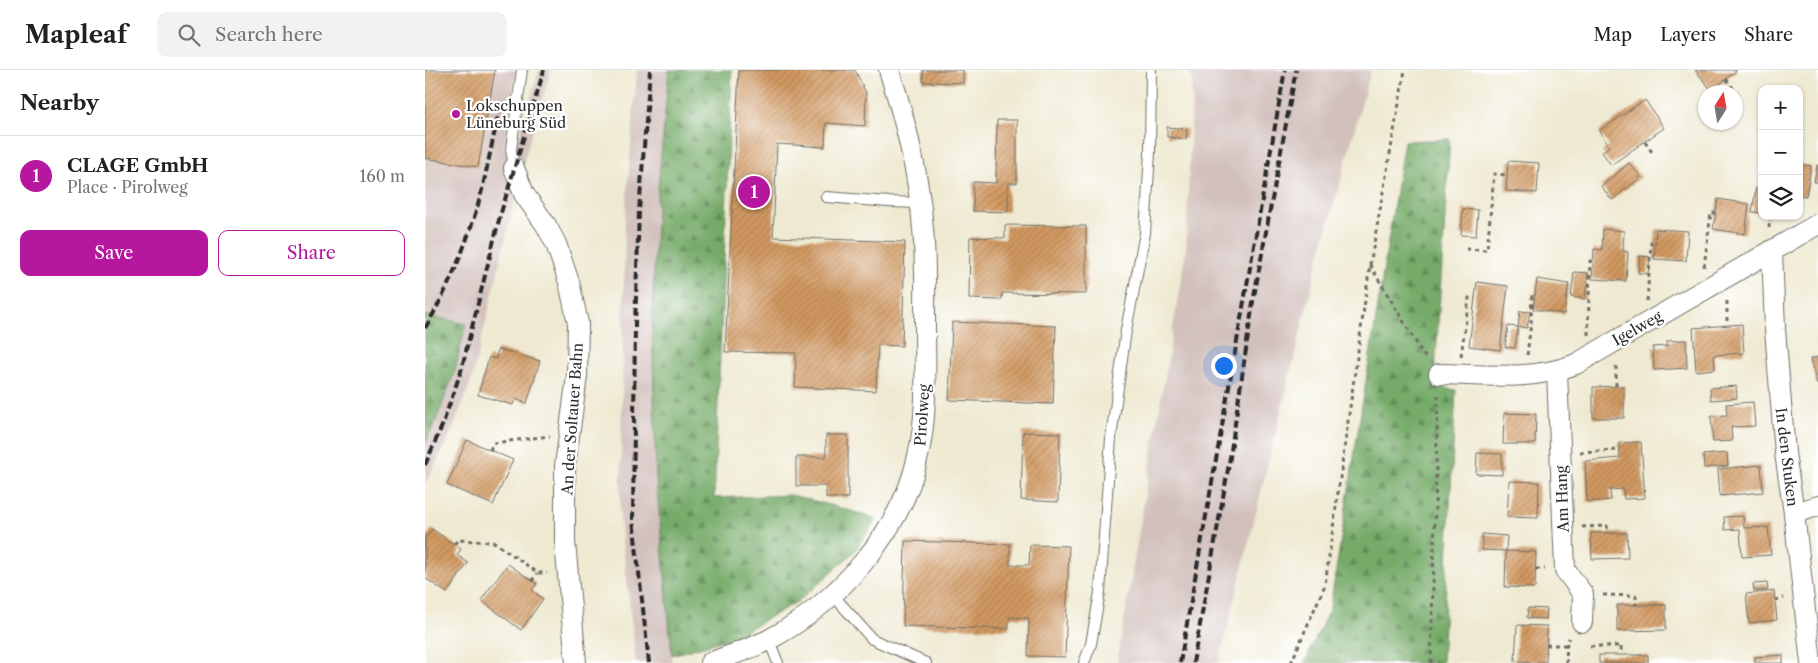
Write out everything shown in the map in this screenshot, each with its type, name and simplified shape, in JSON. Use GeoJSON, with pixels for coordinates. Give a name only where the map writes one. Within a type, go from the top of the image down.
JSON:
{"type":"FeatureCollection","features":[{"type":"Feature","properties":{"kind":"street","name":"Pirolweg"},"geometry":{"type":"LineString","coordinates":[[710,663],[769,640],[800,621],[833,595],[861,565],[885,532],[908,490],[918,456],[924,413],[925,267],[921,203],[911,146],[889,70]]}},
{"type":"Feature","properties":{"kind":"street","name":"An der Soltauer Bahn"},"geometry":{"type":"LineString","coordinates":[[514,168],[524,194],[546,225],[556,244],[569,282],[578,323],[577,376],[565,466],[565,542],[575,663]]}},
{"type":"Feature","properties":{"kind":"street","name":"Igelweg"},"geometry":{"type":"LineString","coordinates":[[1449,374],[1524,376],[1557,371],[1576,364],[1818,224]]}},
{"type":"Feature","properties":{"kind":"street","name":"In den Stuken"},"geometry":{"type":"LineString","coordinates":[[1772,250],[1775,329],[1785,453],[1794,513],[1811,663]]}},
{"type":"Feature","properties":{"kind":"street","name":"Am Hang"},"geometry":{"type":"LineString","coordinates":[[1557,371],[1565,570],[1583,594]]}},
{"type":"Feature","properties":{"kind":"street"},"geometry":{"type":"LineString","coordinates":[[1794,513],[1818,506]]}},
{"type":"Feature","properties":{"kind":"street"},"geometry":{"type":"LineString","coordinates":[[1582,622],[1583,594]]}},
{"type":"Feature","properties":{"kind":"lane","name":"An der Soltauer Bahn"},"geometry":{"type":"LineString","coordinates":[[514,168],[511,149],[522,70]]}},
{"type":"Feature","properties":{"kind":"lane"},"geometry":{"type":"LineString","coordinates":[[1084,663],[1091,644],[1101,592],[1111,438],[1126,330],[1145,232],[1150,153],[1151,70]]}},
{"type":"Feature","properties":{"kind":"lane"},"geometry":{"type":"LineString","coordinates":[[826,198],[921,203]]}},
{"type":"Feature","properties":{"kind":"lane"},"geometry":{"type":"LineString","coordinates":[[833,595],[872,639],[926,663]]}},
{"type":"Feature","properties":{"kind":"lane"},"geometry":{"type":"LineString","coordinates":[[769,640],[778,663]]}},
{"type":"Feature","properties":{"kind":"path"},"geometry":{"type":"LineString","coordinates":[[1291,663],[1325,585],[1370,265],[1405,70]]}},
{"type":"Feature","properties":{"kind":"path"},"geometry":{"type":"LineString","coordinates":[[1726,79],[1730,85]]}},
{"type":"Feature","properties":{"kind":"path"},"geometry":{"type":"LineString","coordinates":[[1645,142],[1654,155]]}},
{"type":"Feature","properties":{"kind":"path"},"geometry":{"type":"LineString","coordinates":[[1466,249],[1487,250],[1494,174],[1507,175]]}},
{"type":"Feature","properties":{"kind":"path"},"geometry":{"type":"LineString","coordinates":[[1701,291],[1711,213],[1716,213]]}},
{"type":"Feature","properties":{"kind":"path"},"geometry":{"type":"LineString","coordinates":[[1645,324],[1651,243],[1655,243]]}},
{"type":"Feature","properties":{"kind":"path"},"geometry":{"type":"LineString","coordinates":[[1587,358],[1590,261],[1593,262]]}},
{"type":"Feature","properties":{"kind":"path"},"geometry":{"type":"LineString","coordinates":[[1370,265],[1435,374],[1449,374]]}},
{"type":"Feature","properties":{"kind":"path"},"geometry":{"type":"LineString","coordinates":[[1524,376],[1531,323],[1532,294],[1535,295]]}},
{"type":"Feature","properties":{"kind":"path"},"geometry":{"type":"LineString","coordinates":[[1431,663],[1449,374],[1465,328],[1469,298],[1475,298]]}},
{"type":"Feature","properties":{"kind":"path"},"geometry":{"type":"LineString","coordinates":[[1465,328],[1471,329]]}},
{"type":"Feature","properties":{"kind":"path"},"geometry":{"type":"LineString","coordinates":[[491,450],[493,443],[569,434]]}},
{"type":"Feature","properties":{"kind":"path"},"geometry":{"type":"LineString","coordinates":[[1560,454],[1619,450]]}},
{"type":"Feature","properties":{"kind":"path"},"geometry":{"type":"LineString","coordinates":[[1563,527],[1607,526],[1608,533]]}},
{"type":"Feature","properties":{"kind":"path"},"geometry":{"type":"LineString","coordinates":[[455,544],[458,540],[494,542],[537,573],[568,572]]}},
{"type":"Feature","properties":{"kind":"path"},"geometry":{"type":"LineString","coordinates":[[532,581],[537,573]]}},
{"type":"Feature","properties":{"kind":"path"},"geometry":{"type":"LineString","coordinates":[[1583,594],[1636,596],[1636,605]]}},
{"type":"Feature","properties":{"kind":"path"},"geometry":{"type":"LineString","coordinates":[[1546,645],[1566,646],[1567,663]]}},
{"type":"Feature","properties":{"kind":"path"},"geometry":{"type":"LineString","coordinates":[[1590,646],[1621,646],[1621,655]]}},
{"type":"Feature","properties":{"kind":"shaded area"},"geometry":{"type":"Polygon","coordinates":[[[425,70],[516,70],[504,149],[519,137],[539,70],[551,70],[525,157],[473,376],[452,431],[425,485],[425,443],[435,423],[455,371],[466,324],[425,315],[425,70]]]}},
{"type":"Feature","properties":{"kind":"shaded area"},"geometry":{"type":"Polygon","coordinates":[[[637,70],[669,70],[657,197],[652,322],[656,478],[672,663],[636,663],[620,519],[625,220],[637,70]]]}},
{"type":"Feature","properties":{"kind":"shaded area"},"geometry":{"type":"Polygon","coordinates":[[[1191,70],[1371,70],[1315,273],[1219,663],[1117,663],[1186,250],[1192,96],[1191,70]]]}},
{"type":"Feature","properties":{"kind":"green space"},"geometry":{"type":"Polygon","coordinates":[[[669,70],[732,70],[714,498],[791,495],[877,519],[853,553],[800,600],[735,637],[672,655],[656,478],[652,322],[657,198],[669,70]]]}},
{"type":"Feature","properties":{"kind":"green space"},"geometry":{"type":"Polygon","coordinates":[[[1450,139],[1434,387],[1456,390],[1442,663],[1304,663],[1330,608],[1404,141],[1450,139]]]}},
{"type":"Feature","properties":{"kind":"green space"},"geometry":{"type":"Polygon","coordinates":[[[425,315],[466,324],[455,371],[435,423],[425,443],[425,315]]]}},
{"type":"Feature","properties":{"kind":"building","name":"Lokschuppen Lüneburg Süd"},"geometry":{"type":"Polygon","coordinates":[[[425,70],[495,70],[478,167],[425,158],[425,70]]]}},
{"type":"Feature","properties":{"kind":"building"},"geometry":{"type":"Polygon","coordinates":[[[739,70],[855,70],[866,93],[865,126],[826,123],[825,147],[777,144],[773,237],[905,242],[902,346],[878,345],[876,391],[795,387],[796,353],[725,352],[739,70]]]}},
{"type":"Feature","properties":{"kind":"building"},"geometry":{"type":"Polygon","coordinates":[[[923,70],[963,70],[963,83],[923,82],[923,70]]]}},
{"type":"Feature","properties":{"kind":"building"},"geometry":{"type":"Polygon","coordinates":[[[1695,70],[1737,70],[1719,85],[1707,85],[1695,70]]]}},
{"type":"Feature","properties":{"kind":"building"},"geometry":{"type":"Polygon","coordinates":[[[1645,100],[1664,128],[1611,165],[1602,152],[1609,146],[1599,131],[1645,100]]]}},
{"type":"Feature","properties":{"kind":"building"},"geometry":{"type":"Polygon","coordinates":[[[997,120],[1017,120],[1017,183],[1008,183],[1008,212],[973,211],[973,182],[996,183],[997,120]]]}},
{"type":"Feature","properties":{"kind":"building"},"geometry":{"type":"Polygon","coordinates":[[[1167,127],[1187,129],[1186,139],[1167,137],[1167,127]]]}},
{"type":"Feature","properties":{"kind":"building"},"geometry":{"type":"Polygon","coordinates":[[[1508,161],[1539,163],[1537,193],[1506,191],[1508,161]]]}},
{"type":"Feature","properties":{"kind":"building"},"geometry":{"type":"Polygon","coordinates":[[[1629,163],[1641,177],[1612,200],[1601,186],[1629,163]]]}},
{"type":"Feature","properties":{"kind":"building"},"geometry":{"type":"Polygon","coordinates":[[[1803,165],[1811,166],[1806,196],[1803,196],[1803,165]]]}},
{"type":"Feature","properties":{"kind":"building"},"geometry":{"type":"Polygon","coordinates":[[[1817,165],[1818,182],[1814,182],[1817,165]]]}},
{"type":"Feature","properties":{"kind":"building"},"geometry":{"type":"Polygon","coordinates":[[[1756,188],[1758,188],[1758,213],[1752,212],[1756,188]]]}},
{"type":"Feature","properties":{"kind":"building"},"geometry":{"type":"Polygon","coordinates":[[[1718,199],[1749,204],[1745,234],[1713,229],[1718,199]]]}},
{"type":"Feature","properties":{"kind":"building"},"geometry":{"type":"Polygon","coordinates":[[[1463,209],[1478,210],[1476,236],[1461,235],[1463,209]]]}},
{"type":"Feature","properties":{"kind":"building"},"geometry":{"type":"Polygon","coordinates":[[[1005,225],[1086,226],[1086,294],[1002,293],[1002,300],[969,299],[970,237],[1005,238],[1005,225]]]}},
{"type":"Feature","properties":{"kind":"building"},"geometry":{"type":"Polygon","coordinates":[[[1603,229],[1624,231],[1623,251],[1628,252],[1626,281],[1592,279],[1594,249],[1602,250],[1603,229]]]}},
{"type":"Feature","properties":{"kind":"building"},"geometry":{"type":"Polygon","coordinates":[[[1656,229],[1688,231],[1686,261],[1654,259],[1656,229]]]}},
{"type":"Feature","properties":{"kind":"building"},"geometry":{"type":"Polygon","coordinates":[[[1640,256],[1650,257],[1648,274],[1638,273],[1640,256]]]}},
{"type":"Feature","properties":{"kind":"building"},"geometry":{"type":"Polygon","coordinates":[[[1574,272],[1588,273],[1585,299],[1571,297],[1574,272]]]}},
{"type":"Feature","properties":{"kind":"building"},"geometry":{"type":"Polygon","coordinates":[[[1537,279],[1569,284],[1564,314],[1533,309],[1537,279]]]}},
{"type":"Feature","properties":{"kind":"building"},"geometry":{"type":"Polygon","coordinates":[[[1477,282],[1508,286],[1500,350],[1469,346],[1477,282]]]}},
{"type":"Feature","properties":{"kind":"building"},"geometry":{"type":"Polygon","coordinates":[[[1520,311],[1530,312],[1527,328],[1518,327],[1520,311]]]}},
{"type":"Feature","properties":{"kind":"building"},"geometry":{"type":"Polygon","coordinates":[[[952,322],[1056,326],[1053,404],[949,400],[952,322]]]}},
{"type":"Feature","properties":{"kind":"building"},"geometry":{"type":"Polygon","coordinates":[[[1742,324],[1744,353],[1714,355],[1715,369],[1696,371],[1693,328],[1742,324]]]}},
{"type":"Feature","properties":{"kind":"building"},"geometry":{"type":"Polygon","coordinates":[[[1508,326],[1518,327],[1515,348],[1505,347],[1508,326]]]}},
{"type":"Feature","properties":{"kind":"building"},"geometry":{"type":"Polygon","coordinates":[[[1686,340],[1687,368],[1654,370],[1653,347],[1667,346],[1667,341],[1686,340]]]}},
{"type":"Feature","properties":{"kind":"building"},"geometry":{"type":"Polygon","coordinates":[[[498,349],[540,361],[527,403],[515,399],[513,405],[478,395],[489,357],[496,359],[498,349]]]}},
{"type":"Feature","properties":{"kind":"building"},"geometry":{"type":"Polygon","coordinates":[[[1818,357],[1818,384],[1817,385],[1810,359],[1818,357]]]}},
{"type":"Feature","properties":{"kind":"building"},"geometry":{"type":"Polygon","coordinates":[[[1624,386],[1624,418],[1593,418],[1593,387],[1624,386]]]}},
{"type":"Feature","properties":{"kind":"building"},"geometry":{"type":"Polygon","coordinates":[[[1736,386],[1737,398],[1711,400],[1710,388],[1736,386]]]}},
{"type":"Feature","properties":{"kind":"building"},"geometry":{"type":"Polygon","coordinates":[[[1753,402],[1755,426],[1731,427],[1732,441],[1713,442],[1711,416],[1727,415],[1726,404],[1753,402]]]}},
{"type":"Feature","properties":{"kind":"building"},"geometry":{"type":"Polygon","coordinates":[[[1504,413],[1536,414],[1535,444],[1503,444],[1504,413]]]}},
{"type":"Feature","properties":{"kind":"building"},"geometry":{"type":"Polygon","coordinates":[[[1023,432],[1060,433],[1058,502],[1021,500],[1023,432]]]}},
{"type":"Feature","properties":{"kind":"building"},"geometry":{"type":"Polygon","coordinates":[[[826,435],[848,435],[848,498],[826,498],[826,486],[796,486],[796,457],[826,457],[826,435]]]}},
{"type":"Feature","properties":{"kind":"building"},"geometry":{"type":"Polygon","coordinates":[[[467,440],[513,460],[493,505],[447,485],[467,440]]]}},
{"type":"Feature","properties":{"kind":"building"},"geometry":{"type":"Polygon","coordinates":[[[1641,442],[1645,498],[1624,499],[1623,489],[1610,490],[1611,500],[1587,502],[1585,461],[1620,458],[1619,443],[1641,442]]]}},
{"type":"Feature","properties":{"kind":"building"},"geometry":{"type":"Polygon","coordinates":[[[1477,453],[1502,454],[1502,475],[1476,474],[1477,453]]]}},
{"type":"Feature","properties":{"kind":"building"},"geometry":{"type":"Polygon","coordinates":[[[1727,453],[1728,466],[1704,468],[1703,455],[1727,453]]]}},
{"type":"Feature","properties":{"kind":"building"},"geometry":{"type":"Polygon","coordinates":[[[1761,465],[1763,492],[1720,496],[1718,469],[1761,465]]]}},
{"type":"Feature","properties":{"kind":"building"},"geometry":{"type":"Polygon","coordinates":[[[1509,481],[1539,482],[1538,518],[1507,517],[1509,481]]]}},
{"type":"Feature","properties":{"kind":"building"},"geometry":{"type":"Polygon","coordinates":[[[1743,516],[1744,528],[1768,527],[1771,555],[1742,557],[1740,529],[1725,530],[1724,517],[1743,516]]]}},
{"type":"Feature","properties":{"kind":"building"},"geometry":{"type":"Polygon","coordinates":[[[432,529],[461,549],[457,555],[468,563],[447,593],[425,578],[425,539],[432,529]]]}},
{"type":"Feature","properties":{"kind":"building"},"geometry":{"type":"Polygon","coordinates":[[[1591,533],[1627,533],[1628,558],[1592,559],[1591,533]]]}},
{"type":"Feature","properties":{"kind":"building"},"geometry":{"type":"Polygon","coordinates":[[[1482,534],[1507,536],[1506,551],[1482,550],[1482,534]]]}},
{"type":"Feature","properties":{"kind":"building"},"geometry":{"type":"Polygon","coordinates":[[[905,541],[1010,544],[1010,565],[1029,565],[1030,545],[1069,546],[1065,657],[1028,656],[1029,618],[1009,617],[1009,629],[903,626],[905,541]]]}},
{"type":"Feature","properties":{"kind":"building"},"geometry":{"type":"Polygon","coordinates":[[[1506,551],[1536,552],[1535,588],[1505,587],[1506,551]]]}},
{"type":"Feature","properties":{"kind":"building"},"geometry":{"type":"Polygon","coordinates":[[[508,564],[537,584],[532,590],[543,599],[521,630],[481,600],[508,564]]]}},
{"type":"Feature","properties":{"kind":"building"},"geometry":{"type":"Polygon","coordinates":[[[1767,583],[1768,590],[1754,591],[1753,584],[1767,583]]]}},
{"type":"Feature","properties":{"kind":"building"},"geometry":{"type":"Polygon","coordinates":[[[1774,591],[1777,620],[1749,623],[1746,594],[1774,591]]]}},
{"type":"Feature","properties":{"kind":"building"},"geometry":{"type":"Polygon","coordinates":[[[1617,605],[1666,605],[1666,630],[1617,631],[1617,605]]]}},
{"type":"Feature","properties":{"kind":"building"},"geometry":{"type":"Polygon","coordinates":[[[1528,608],[1547,609],[1546,619],[1527,618],[1528,608]]]}},
{"type":"Feature","properties":{"kind":"building"},"geometry":{"type":"Polygon","coordinates":[[[1517,625],[1547,626],[1546,662],[1515,661],[1517,625]]]}},
{"type":"Feature","properties":{"kind":"building"},"geometry":{"type":"Polygon","coordinates":[[[1599,655],[1648,655],[1648,663],[1599,663],[1599,655]]]}},
{"type":"Feature","properties":{"kind":"building"},"geometry":{"type":"Polygon","coordinates":[[[1783,655],[1783,663],[1755,663],[1755,657],[1783,655]]]}},
{"type":"Feature","properties":{"kind":"railway"},"geometry":{"type":"LineString","coordinates":[[425,465],[442,426],[461,371],[500,216],[544,70]]}},
{"type":"Feature","properties":{"kind":"railway"},"geometry":{"type":"LineString","coordinates":[[649,663],[633,519],[635,324],[639,211],[650,70]]}},
{"type":"Feature","properties":{"kind":"railway"},"geometry":{"type":"LineString","coordinates":[[1180,663],[1285,70]]}},
{"type":"Feature","properties":{"kind":"railway"},"geometry":{"type":"LineString","coordinates":[[1193,663],[1229,464],[1253,302],[1296,70]]}},
{"type":"Feature","properties":{"kind":"railway"},"geometry":{"type":"LineString","coordinates":[[425,328],[451,278],[472,225],[482,190],[499,112]]}},
{"type":"Feature","properties":{"kind":"place","name":"Lokschuppen Lüneburg Süd"},"geometry":{"type":"Point","coordinates":[456,114]}},
{"type":"Feature","properties":{"kind":"place","name":"CLAGE GmbH"},"geometry":{"type":"Point","coordinates":[754,192]}}]}
